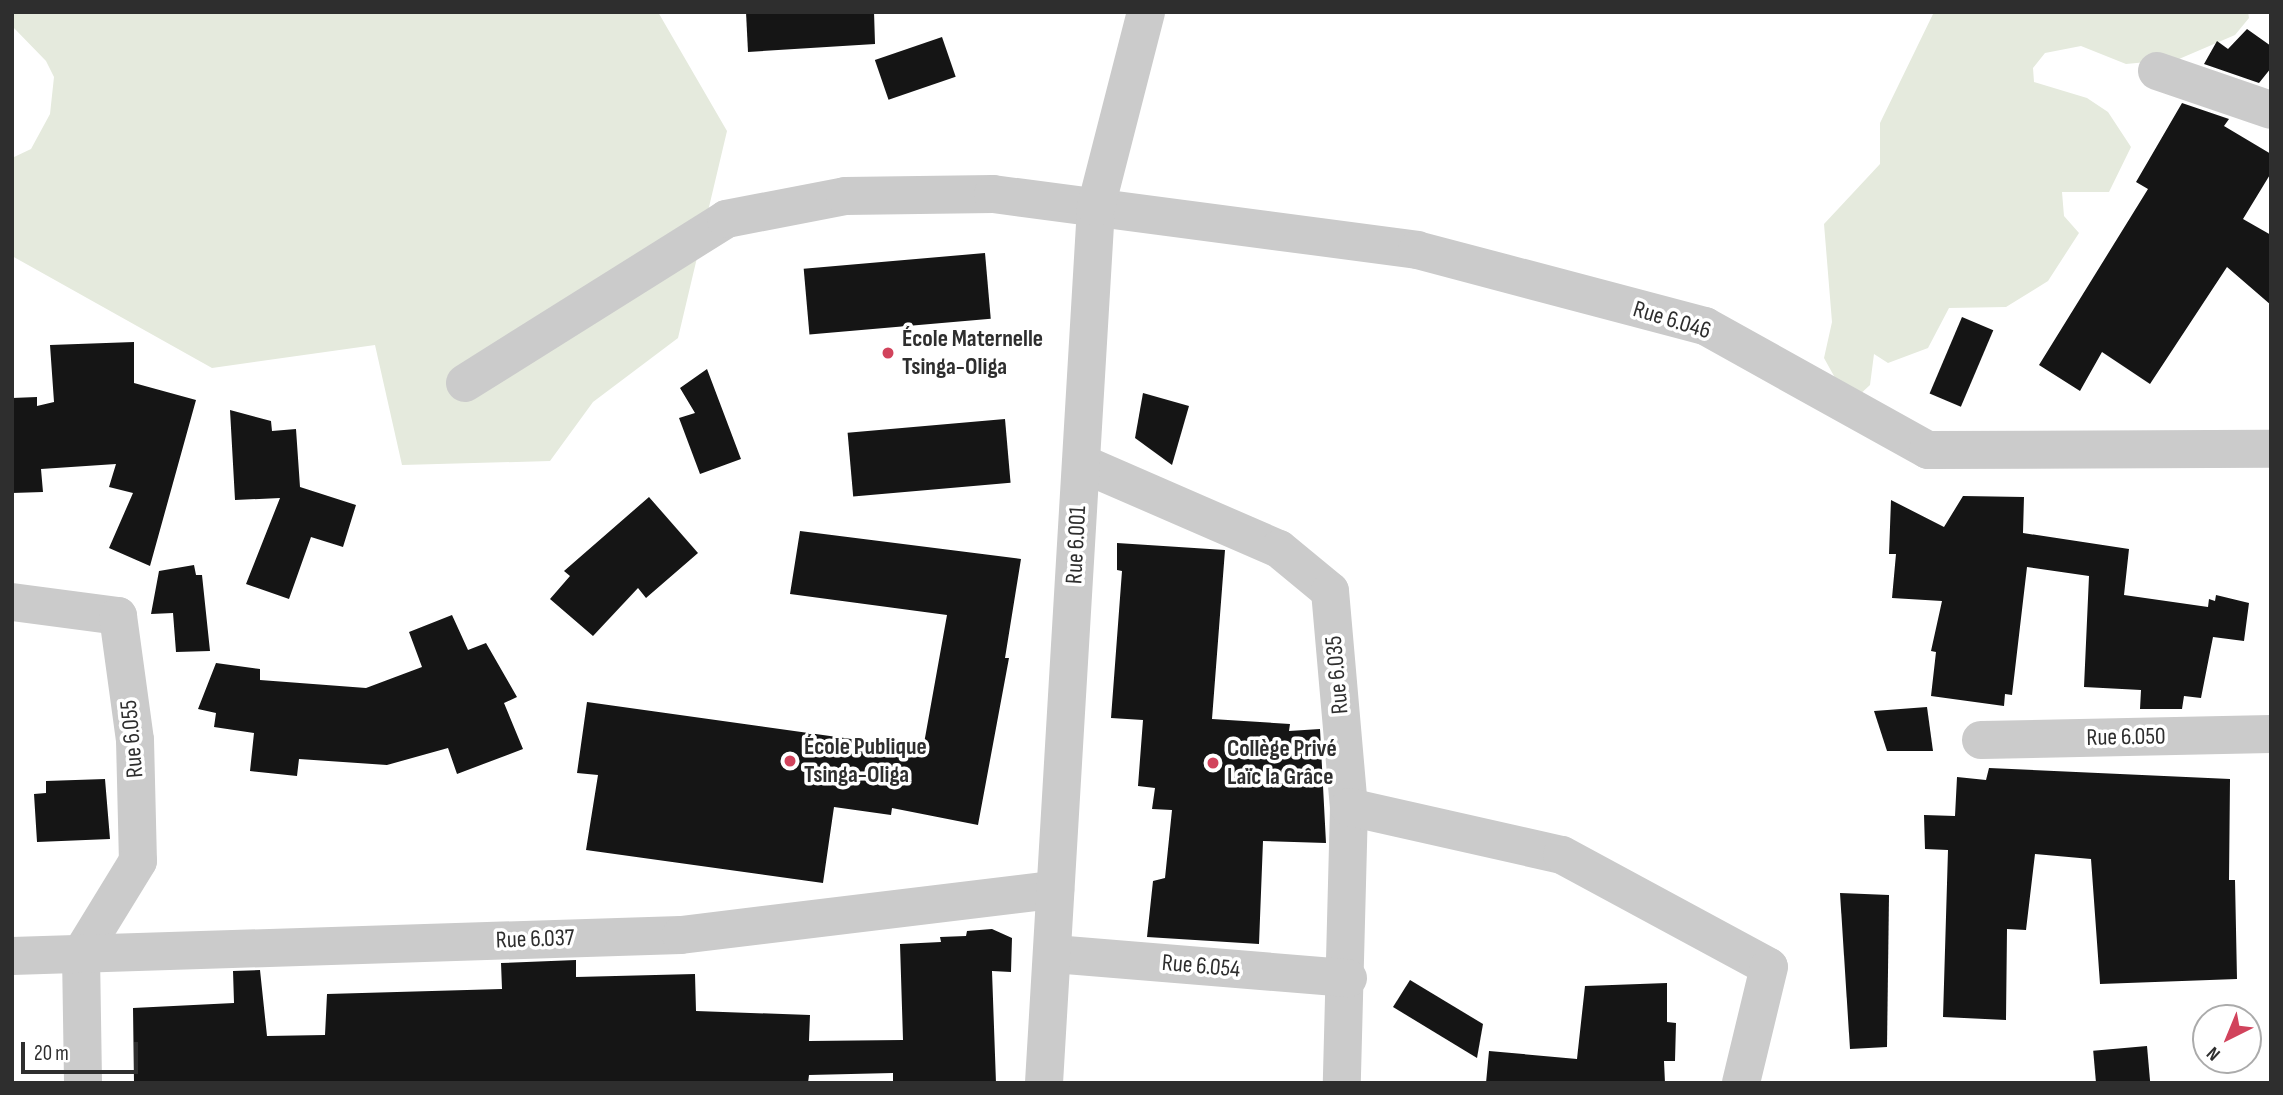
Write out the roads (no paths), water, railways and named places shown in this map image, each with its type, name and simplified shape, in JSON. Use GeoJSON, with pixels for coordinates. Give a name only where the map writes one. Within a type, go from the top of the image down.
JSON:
{"type":"FeatureCollection","features":[{"type":"Feature","properties":{"kind":"street","name":"Rue 6.001"},"geometry":{"type":"LineString","coordinates":[[1044,1083],[1054,954],[1055,890],[1096,207],[1146,12]]}},
{"type":"Feature","properties":{"kind":"street"},"geometry":{"type":"LineString","coordinates":[[2157,71],[2271,110]]}},
{"type":"Feature","properties":{"kind":"street","name":"Rue 6.046"},"geometry":{"type":"LineString","coordinates":[[465,383],[726,219],[845,196],[993,194],[1417,250],[1705,326],[1928,450],[2271,449]]}},
{"type":"Feature","properties":{"kind":"street","name":"Rue 6.035"},"geometry":{"type":"LineString","coordinates":[[1081,463],[1279,549],[1330,591],[1349,807],[1348,978],[1342,1083]]}},
{"type":"Feature","properties":{"kind":"street","name":"Rue 6.055"},"geometry":{"type":"LineString","coordinates":[[12,602],[118,616],[135,740],[138,861],[80,954]]}},
{"type":"Feature","properties":{"kind":"street","name":"Rue 6.050"},"geometry":{"type":"LineString","coordinates":[[1981,740],[2271,734]]}},
{"type":"Feature","properties":{"kind":"street"},"geometry":{"type":"LineString","coordinates":[[1349,807],[1562,855],[1769,967],[1741,1083]]}},
{"type":"Feature","properties":{"kind":"street","name":"Rue 6.037"},"geometry":{"type":"LineString","coordinates":[[12,956],[681,935],[1055,890]]}},
{"type":"Feature","properties":{"kind":"street"},"geometry":{"type":"LineString","coordinates":[[80,954],[83,1083]]}},
{"type":"Feature","properties":{"kind":"street","name":"Rue 6.054"},"geometry":{"type":"LineString","coordinates":[[1054,954],[1348,978]]}},
{"type":"Feature","properties":{"kind":"place","name":"École Maternelle Tsinga-Oliga"},"geometry":{"type":"Point","coordinates":[888,353]}},
{"type":"Feature","properties":{"kind":"place","name":"École Publique Tsinga-Oliga"},"geometry":{"type":"Point","coordinates":[790,761]}},
{"type":"Feature","properties":{"kind":"place","name":"Collège Privé Laïc la Grâce"},"geometry":{"type":"Point","coordinates":[1213,763]}}]}
